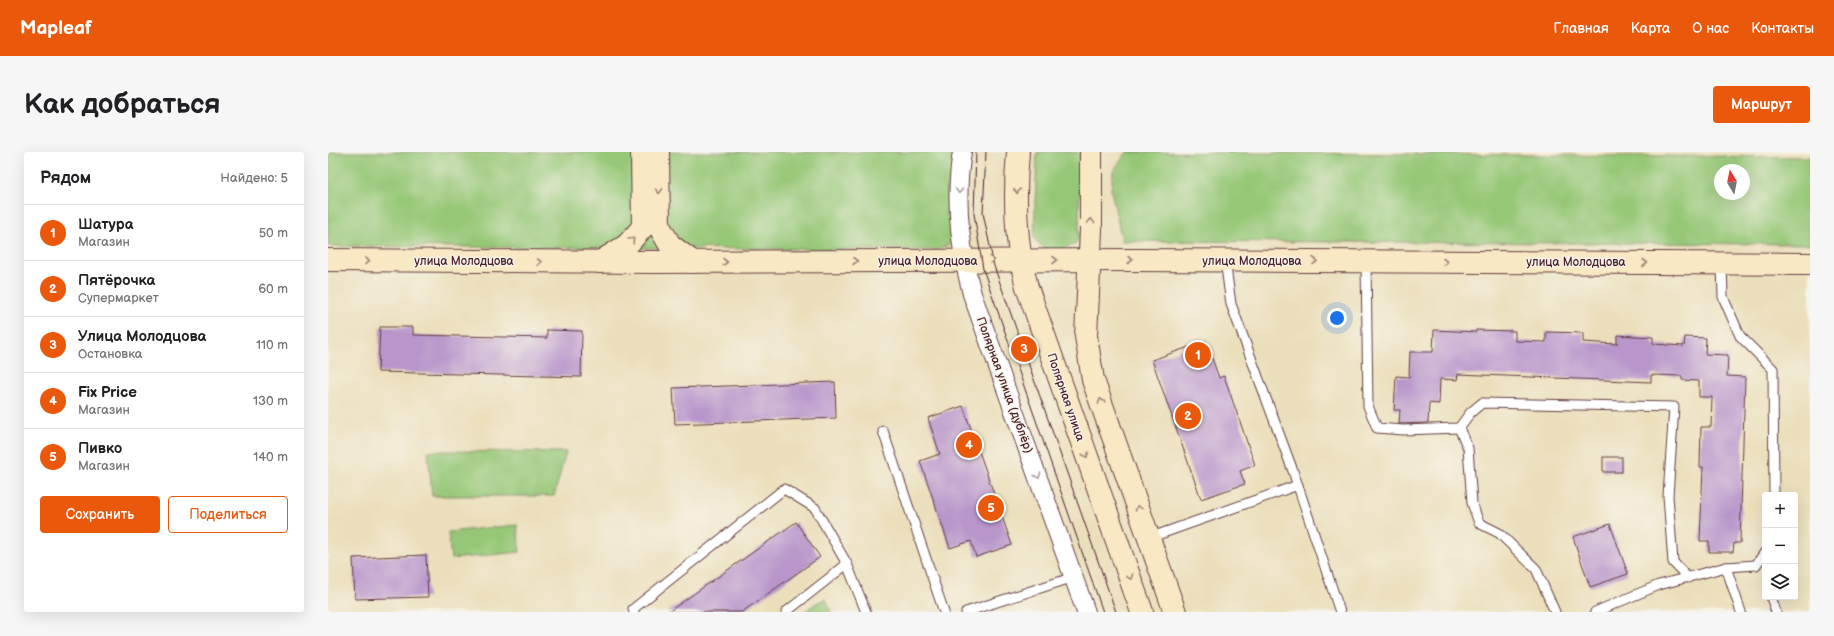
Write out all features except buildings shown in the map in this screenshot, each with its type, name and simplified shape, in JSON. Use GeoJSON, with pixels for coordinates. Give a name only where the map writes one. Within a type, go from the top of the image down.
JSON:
{"type":"FeatureCollection","features":[{"type":"Feature","properties":{"kind":"street"},"geometry":{"type":"LineString","coordinates":[[600,262],[627,245],[643,227],[642,152]]}},
{"type":"Feature","properties":{"kind":"street"},"geometry":{"type":"LineString","coordinates":[[658,152],[659,226],[670,245],[693,262]]}},
{"type":"Feature","properties":{"kind":"street","name":"Полярная улица (дублёр)"},"geometry":{"type":"LineString","coordinates":[[962,152],[958,192],[964,261],[972,294],[1086,612]]}},
{"type":"Feature","properties":{"kind":"street","name":"Полярная улица"},"geometry":{"type":"LineString","coordinates":[[1018,152],[1016,232],[1020,260],[1027,287],[1142,612]]}},
{"type":"Feature","properties":{"kind":"street"},"geometry":{"type":"LineString","coordinates":[[1091,152],[1090,260],[1086,336],[1093,380],[1175,612]]}},
{"type":"Feature","properties":{"kind":"street","name":"улица Молодцова"},"geometry":{"type":"LineString","coordinates":[[328,260],[600,262],[1225,260],[1810,264]]}},
{"type":"Feature","properties":{"kind":"lane"},"geometry":{"type":"LineString","coordinates":[[1225,260],[1231,304],[1298,486],[1340,612]]}},
{"type":"Feature","properties":{"kind":"lane"},"geometry":{"type":"LineString","coordinates":[[1366,261],[1368,406],[1377,428],[1403,430],[1459,428]]}},
{"type":"Feature","properties":{"kind":"lane"},"geometry":{"type":"LineString","coordinates":[[1722,263],[1723,297],[1740,336],[1773,369],[1774,492]]}},
{"type":"Feature","properties":{"kind":"lane"},"geometry":{"type":"LineString","coordinates":[[1459,428],[1470,413],[1482,403],[1674,408],[1668,496],[1673,562],[1688,578]]}},
{"type":"Feature","properties":{"kind":"lane"},"geometry":{"type":"LineString","coordinates":[[1459,428],[1468,448],[1472,503],[1480,523],[1499,533],[1536,569],[1555,612]]}},
{"type":"Feature","properties":{"kind":"lane"},"geometry":{"type":"LineString","coordinates":[[883,431],[944,612]]}},
{"type":"Feature","properties":{"kind":"lane"},"geometry":{"type":"LineString","coordinates":[[1149,538],[1298,486]]}},
{"type":"Feature","properties":{"kind":"lane"},"geometry":{"type":"LineString","coordinates":[[634,612],[633,609],[784,489],[815,508],[847,564],[866,612]]}},
{"type":"Feature","properties":{"kind":"lane"},"geometry":{"type":"LineString","coordinates":[[1595,612],[1659,585],[1726,567],[1756,565],[1762,556]]}},
{"type":"Feature","properties":{"kind":"lane"},"geometry":{"type":"LineString","coordinates":[[786,612],[847,564]]}},
{"type":"Feature","properties":{"kind":"lane"},"geometry":{"type":"LineString","coordinates":[[1726,567],[1741,612]]}},
{"type":"Feature","properties":{"kind":"lane"},"geometry":{"type":"LineString","coordinates":[[966,612],[1074,577]]}},
{"type":"Feature","properties":{"kind":"lane"},"geometry":{"type":"LineString","coordinates":[[1772,600],[1776,612]]}},
{"type":"Feature","properties":{"kind":"green space"},"geometry":{"type":"Polygon","coordinates":[[[328,152],[954,152],[951,239],[950,244],[938,250],[328,246],[328,152]]]}},
{"type":"Feature","properties":{"kind":"green space"},"geometry":{"type":"Polygon","coordinates":[[[1037,152],[1078,152],[1080,155],[1079,236],[1076,243],[1058,250],[1043,247],[1034,237],[1037,152]]]}},
{"type":"Feature","properties":{"kind":"green space"},"geometry":{"type":"Polygon","coordinates":[[[1127,152],[1810,157],[1810,244],[1122,241],[1111,190],[1113,171],[1127,152]]]}},
{"type":"Feature","properties":{"kind":"green space"},"geometry":{"type":"Polygon","coordinates":[[[428,451],[566,452],[554,496],[432,496],[428,451]]]}},
{"type":"Feature","properties":{"kind":"green space"},"geometry":{"type":"Polygon","coordinates":[[[517,525],[520,552],[451,559],[448,532],[517,525]]]}},
{"type":"Feature","properties":{"kind":"green space"},"geometry":{"type":"Polygon","coordinates":[[[826,599],[831,612],[804,612],[816,603],[826,599]]]}},
{"type":"Feature","properties":{"kind":"tram line"},"geometry":{"type":"LineString","coordinates":[[976,152],[974,214],[983,269],[1103,612]]}},
{"type":"Feature","properties":{"kind":"tram line"},"geometry":{"type":"LineString","coordinates":[[986,152],[983,213],[994,266],[1116,612]]}},
{"type":"Feature","properties":{"kind":"place","name":"Улица Молодцова"},"geometry":{"type":"Point","coordinates":[1024,349]}},
{"type":"Feature","properties":{"kind":"place","name":"Шатура"},"geometry":{"type":"Point","coordinates":[1198,355]}},
{"type":"Feature","properties":{"kind":"place","name":"Пятёрочка"},"geometry":{"type":"Point","coordinates":[1188,416]}},
{"type":"Feature","properties":{"kind":"place","name":"Fix Price"},"geometry":{"type":"Point","coordinates":[969,445]}},
{"type":"Feature","properties":{"kind":"place","name":"Пивко"},"geometry":{"type":"Point","coordinates":[991,508]}}]}
